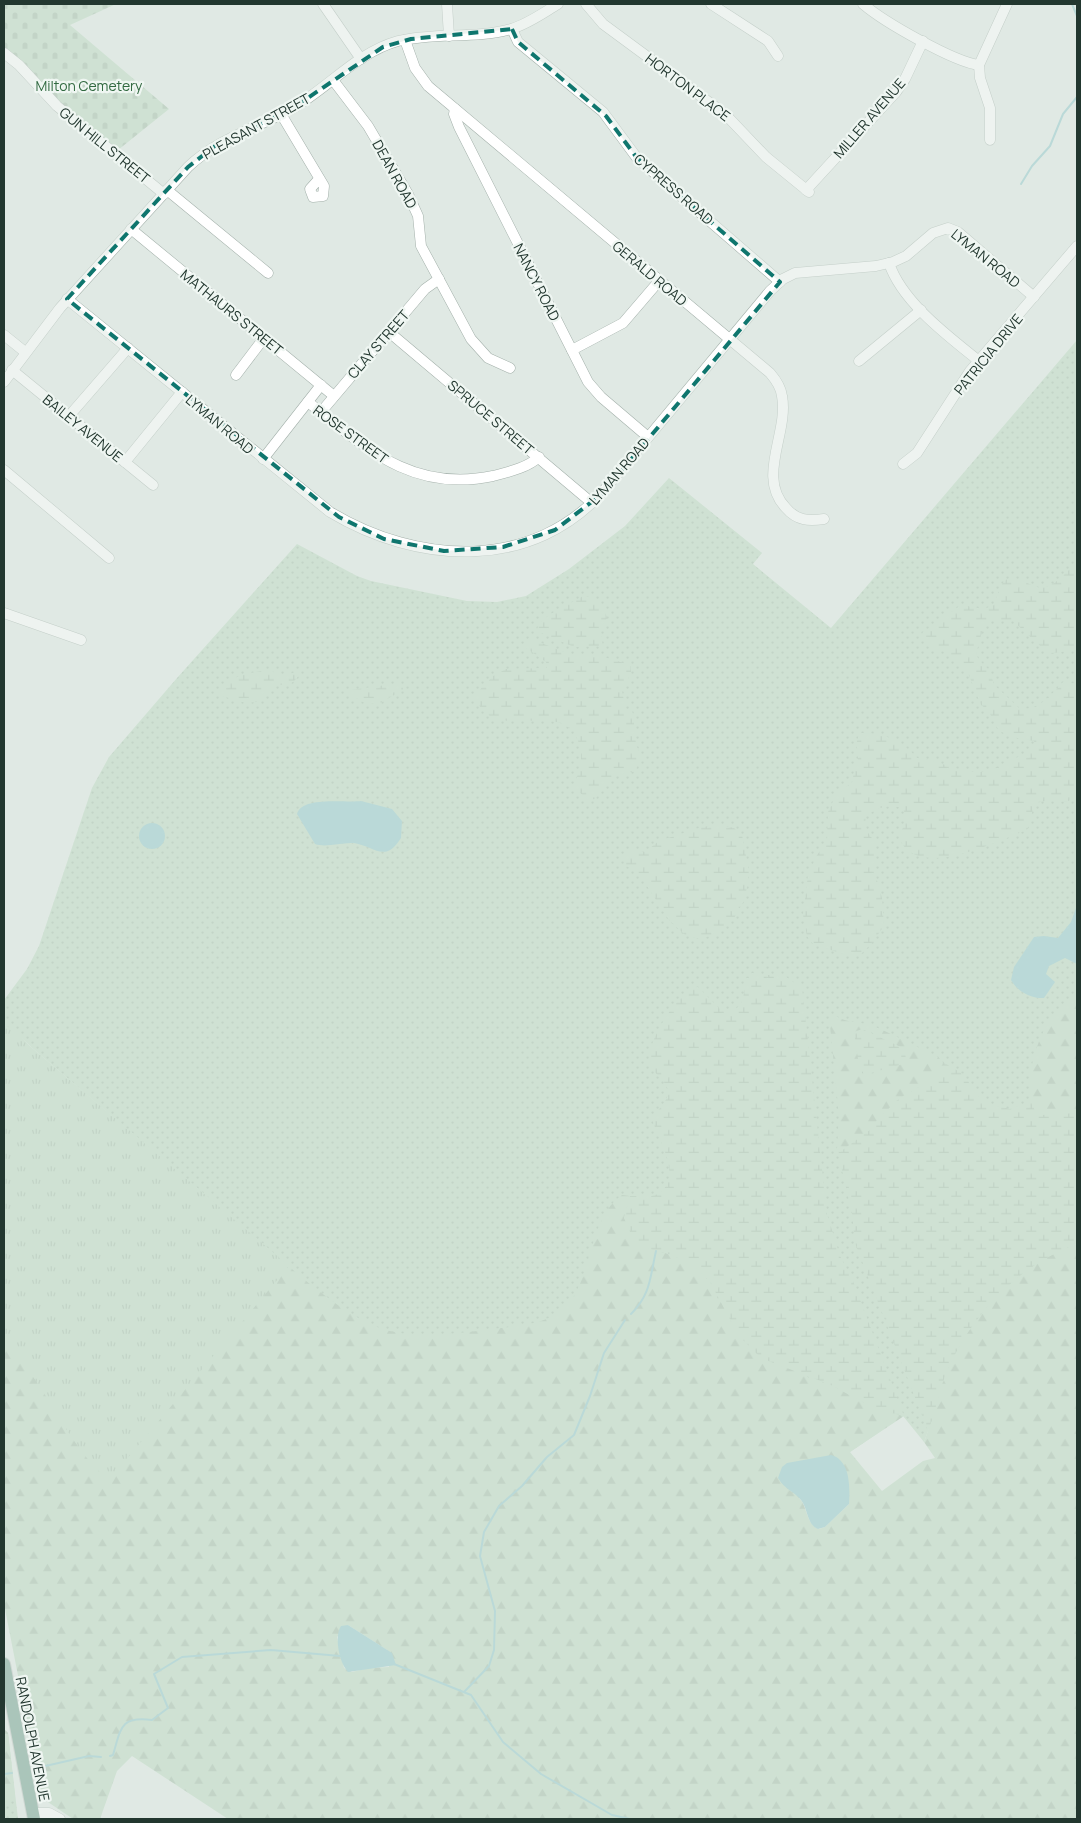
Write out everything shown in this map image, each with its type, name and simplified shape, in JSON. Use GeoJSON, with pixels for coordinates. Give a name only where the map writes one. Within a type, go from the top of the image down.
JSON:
{"type":"FeatureCollection","features":[{"type":"Feature","properties":{"kind":"main road","name":"RANDOLPH AVENUE"},"geometry":{"type":"LineString","coordinates":[[4,1664],[33,1816]]}},
{"type":"Feature","properties":{"kind":"street"},"geometry":{"type":"LineString","coordinates":[[323,4],[361,59]]}},
{"type":"Feature","properties":{"kind":"street"},"geometry":{"type":"LineString","coordinates":[[447,4],[449,36]]}},
{"type":"Feature","properties":{"kind":"street","name":"PLEASANT STREET"},"geometry":{"type":"LineString","coordinates":[[4,382],[68,298],[188,167],[208,150],[281,114],[334,80],[361,59],[383,47],[405,40],[512,29],[558,4]]}},
{"type":"Feature","properties":{"kind":"street","name":"HORTON PLACE"},"geometry":{"type":"LineString","coordinates":[[586,4],[604,24],[725,114],[766,157],[808,191]]}},
{"type":"Feature","properties":{"kind":"street"},"geometry":{"type":"LineString","coordinates":[[711,4],[768,41],[778,56]]}},
{"type":"Feature","properties":{"kind":"street"},"geometry":{"type":"LineString","coordinates":[[864,4],[882,18],[923,41],[966,62],[979,65]]}},
{"type":"Feature","properties":{"kind":"street"},"geometry":{"type":"LineString","coordinates":[[990,140],[990,108],[980,78],[979,65],[1007,4]]}},
{"type":"Feature","properties":{"kind":"street","name":"CYPRESS ROAD"},"geometry":{"type":"LineString","coordinates":[[512,29],[518,42],[606,116],[637,158],[780,282]]}},
{"type":"Feature","properties":{"kind":"street","name":"GERALD ROAD"},"geometry":{"type":"LineString","coordinates":[[405,40],[410,58],[420,77],[455,109],[770,373],[782,394],[782,414],[773,472],[774,487],[779,500],[788,511],[808,521],[824,519]]}},
{"type":"Feature","properties":{"kind":"street","name":"MILLER AVENUE"},"geometry":{"type":"LineString","coordinates":[[808,191],[896,92],[905,79],[923,41]]}},
{"type":"Feature","properties":{"kind":"street","name":"GUN HILL STREET"},"geometry":{"type":"LineString","coordinates":[[4,53],[19,65],[58,106],[268,273]]}},
{"type":"Feature","properties":{"kind":"street","name":"DEAN ROAD"},"geometry":{"type":"LineString","coordinates":[[334,80],[368,126],[408,194],[418,216],[420,242],[474,345],[488,358],[510,368]]}},
{"type":"Feature","properties":{"kind":"street","name":"NANCY ROAD"},"geometry":{"type":"LineString","coordinates":[[455,109],[454,114],[459,127],[572,350],[597,394],[648,437]]}},
{"type":"Feature","properties":{"kind":"street"},"geometry":{"type":"LineString","coordinates":[[281,114],[319,179]]}},
{"type":"Feature","properties":{"kind":"street","name":"LYMAN ROAD"},"geometry":{"type":"LineString","coordinates":[[68,298],[321,506],[359,528],[392,542],[436,550],[484,550],[534,540],[562,527],[592,503],[729,339],[780,282],[799,272],[889,264],[906,256],[933,232],[948,228],[958,232],[1034,297]]}},
{"type":"Feature","properties":{"kind":"street","name":"MATHAURS STREET"},"geometry":{"type":"LineString","coordinates":[[131,229],[334,396]]}},
{"type":"Feature","properties":{"kind":"street","name":"PATRICIA DRIVE"},"geometry":{"type":"LineString","coordinates":[[903,464],[917,453],[957,390],[979,362],[1077,246]]}},
{"type":"Feature","properties":{"kind":"street"},"geometry":{"type":"LineString","coordinates":[[889,264],[895,277],[921,310],[979,362]]}},
{"type":"Feature","properties":{"kind":"street","name":"CLAY STREET"},"geometry":{"type":"LineString","coordinates":[[321,412],[425,289],[439,279]]}},
{"type":"Feature","properties":{"kind":"street"},"geometry":{"type":"LineString","coordinates":[[572,350],[608,333],[623,323],[659,281]]}},
{"type":"Feature","properties":{"kind":"street"},"geometry":{"type":"LineString","coordinates":[[859,361],[921,310]]}},
{"type":"Feature","properties":{"kind":"street","name":"SPRUCE STREET"},"geometry":{"type":"LineString","coordinates":[[389,332],[592,503]]}},
{"type":"Feature","properties":{"kind":"street"},"geometry":{"type":"LineString","coordinates":[[4,335],[25,352]]}},
{"type":"Feature","properties":{"kind":"street"},"geometry":{"type":"LineString","coordinates":[[236,375],[264,338]]}},
{"type":"Feature","properties":{"kind":"street"},"geometry":{"type":"LineString","coordinates":[[69,416],[128,348]]}},
{"type":"Feature","properties":{"kind":"street","name":"BAILEY AVENUE"},"geometry":{"type":"LineString","coordinates":[[12,370],[153,485]]}},
{"type":"Feature","properties":{"kind":"street"},"geometry":{"type":"LineString","coordinates":[[263,459],[321,385]]}},
{"type":"Feature","properties":{"kind":"street"},"geometry":{"type":"LineString","coordinates":[[125,462],[182,392]]}},
{"type":"Feature","properties":{"kind":"street","name":"ROSE STREET"},"geometry":{"type":"LineString","coordinates":[[308,402],[378,457],[401,468],[430,476],[462,479],[491,476],[524,466],[539,457]]}},
{"type":"Feature","properties":{"kind":"street"},"geometry":{"type":"LineString","coordinates":[[4,470],[109,558]]}},
{"type":"Feature","properties":{"kind":"street"},"geometry":{"type":"LineString","coordinates":[[4,613],[81,640]]}},
{"type":"Feature","properties":{"kind":"street"},"geometry":{"type":"LineString","coordinates":[[33,1816],[49,1813],[60,1819]]}},
{"type":"Feature","properties":{"kind":"highlighted area"},"geometry":{"type":"Polygon","coordinates":[[[512,29],[518,42],[606,116],[637,158],[780,282],[602,494],[555,530],[503,547],[444,551],[384,539],[339,517],[67,299],[188,167],[215,146],[293,108],[383,47],[411,39],[512,29]]]}},
{"type":"Feature","properties":{"kind":"green space","name":"Milton Cemetery"},"geometry":{"type":"Polygon","coordinates":[[[4,4],[116,4],[70,25],[169,109],[118,150],[65,109],[4,48],[4,4]]]}},
{"type":"Feature","properties":{"kind":"green space"},"geometry":{"type":"Polygon","coordinates":[[[1077,340],[1077,1244],[1074,1245],[934,1415],[924,1442],[903,1416],[850,1452],[683,1605],[7,1027],[4,1024],[4,1000],[27,969],[39,946],[92,788],[109,757],[297,544],[357,576],[371,581],[467,601],[497,602],[526,596],[569,569],[625,526],[669,478],[762,553],[753,564],[831,628],[1077,340]]]}},
{"type":"Feature","properties":{"kind":"green space"},"geometry":{"type":"Polygon","coordinates":[[[1077,563],[1074,583],[1077,590],[1077,649],[1049,654],[1012,620],[992,620],[983,628],[976,654],[990,671],[994,685],[1019,708],[1026,709],[1038,705],[1049,697],[1063,682],[1077,684],[1077,797],[1065,801],[1037,803],[1033,809],[1027,830],[977,849],[937,858],[920,856],[906,849],[898,834],[905,822],[903,808],[888,806],[875,810],[866,816],[865,823],[868,833],[875,841],[876,877],[882,898],[884,926],[862,953],[849,956],[813,944],[807,936],[803,915],[808,875],[817,855],[827,842],[828,812],[835,797],[853,781],[858,761],[857,741],[861,733],[885,736],[899,742],[917,758],[972,772],[992,769],[1026,753],[1035,746],[1034,741],[1017,738],[999,731],[988,710],[981,705],[968,673],[945,652],[928,646],[922,633],[961,605],[984,609],[994,605],[1005,580],[1016,578],[1040,588],[1046,587],[1059,579],[1077,563]]]}},
{"type":"Feature","properties":{"kind":"green space"},"geometry":{"type":"Polygon","coordinates":[[[583,596],[596,600],[606,614],[607,618],[600,630],[603,646],[574,647],[537,631],[543,621],[549,616],[583,596]]]}},
{"type":"Feature","properties":{"kind":"green space"},"geometry":{"type":"Polygon","coordinates":[[[529,638],[572,655],[600,656],[631,665],[631,673],[622,691],[626,709],[632,711],[633,714],[636,745],[642,756],[635,771],[615,776],[595,799],[588,800],[575,788],[581,763],[581,754],[575,735],[564,725],[548,721],[497,719],[484,711],[475,695],[493,676],[506,669],[547,668],[546,662],[526,648],[525,642],[529,638]]]}},
{"type":"Feature","properties":{"kind":"green space"},"geometry":{"type":"Polygon","coordinates":[[[271,670],[281,678],[300,670],[292,683],[271,688],[256,702],[246,703],[222,696],[219,690],[230,681],[249,673],[271,670]]]}},
{"type":"Feature","properties":{"kind":"green space"},"geometry":{"type":"Polygon","coordinates":[[[393,684],[403,686],[403,690],[378,704],[365,703],[344,691],[393,684]]]}},
{"type":"Feature","properties":{"kind":"green space"},"geometry":{"type":"Polygon","coordinates":[[[720,825],[734,828],[742,835],[749,872],[745,899],[734,918],[712,935],[700,939],[685,935],[669,920],[640,875],[624,864],[626,855],[630,851],[645,852],[659,841],[702,827],[720,825]]]}},
{"type":"Feature","properties":{"kind":"green space"},"geometry":{"type":"Polygon","coordinates":[[[752,973],[786,977],[802,988],[827,1214],[840,1256],[853,1281],[904,1416],[876,1409],[831,1385],[761,1358],[739,1336],[710,1282],[693,1265],[669,1254],[649,1249],[634,1241],[624,1218],[630,1196],[659,1194],[666,1186],[669,1177],[667,1157],[652,1118],[668,1096],[665,1084],[650,1065],[650,1052],[653,1041],[674,1006],[690,990],[698,987],[723,1012],[730,1011],[740,1005],[746,978],[752,973]]]}},
{"type":"Feature","properties":{"kind":"green space"},"geometry":{"type":"Polygon","coordinates":[[[1077,994],[1077,1113],[1056,1116],[1040,1114],[1033,1108],[1030,1094],[1030,1081],[1035,1052],[1041,1037],[1056,1012],[1066,1001],[1077,994]]]}},
{"type":"Feature","properties":{"kind":"green space"},"geometry":{"type":"Polygon","coordinates":[[[833,1014],[847,1021],[873,1026],[938,1057],[943,1062],[935,1076],[897,1101],[856,1141],[840,1153],[837,1149],[839,1116],[829,1015],[833,1014]],[[854,1032],[864,1075],[881,1072],[881,1038],[871,1032],[854,1032]]]}},
{"type":"Feature","properties":{"kind":"green space"},"geometry":{"type":"Polygon","coordinates":[[[4,1024],[17,1033],[31,1047],[289,1266],[109,1480],[80,1450],[32,1375],[4,1342],[4,1024]]]}},
{"type":"Feature","properties":{"kind":"green space"},"geometry":{"type":"Polygon","coordinates":[[[862,1029],[903,1048],[906,1058],[903,1064],[864,1075],[858,1059],[854,1032],[862,1029]]]}},
{"type":"Feature","properties":{"kind":"green space"},"geometry":{"type":"Polygon","coordinates":[[[943,1062],[963,1074],[978,1096],[988,1104],[1010,1109],[1031,1101],[1035,1111],[1042,1115],[1077,1113],[1077,1244],[1036,1264],[1000,1293],[984,1311],[970,1329],[948,1369],[928,1431],[855,1243],[852,1213],[837,1149],[840,1152],[871,1129],[896,1101],[932,1079],[939,1073],[943,1062]]]}},
{"type":"Feature","properties":{"kind":"green space"},"geometry":{"type":"Polygon","coordinates":[[[106,1111],[318,1290],[363,1321],[403,1334],[431,1335],[512,1327],[539,1322],[555,1315],[568,1304],[577,1290],[601,1221],[610,1207],[622,1195],[630,1196],[624,1218],[649,1249],[669,1254],[693,1265],[710,1282],[718,1299],[809,1378],[831,1385],[876,1409],[904,1416],[850,1452],[882,1491],[923,1461],[935,1458],[924,1442],[941,1387],[958,1349],[984,1311],[1000,1293],[1036,1264],[1077,1244],[1077,1819],[228,1819],[132,1756],[117,1771],[100,1819],[73,1819],[42,1798],[4,1604],[4,1135],[106,1111]],[[825,1456],[811,1461],[797,1461],[780,1472],[783,1484],[800,1499],[809,1520],[819,1529],[825,1527],[849,1504],[848,1478],[825,1456]],[[348,1625],[337,1637],[344,1668],[352,1672],[368,1668],[389,1667],[387,1650],[348,1625]]]}},
{"type":"Feature","properties":{"kind":"green space"},"geometry":{"type":"Polygon","coordinates":[[[4,1729],[8,1733],[18,1819],[4,1819],[4,1729]]]}},
{"type":"Feature","properties":{"kind":"green space"},"geometry":{"type":"Polygon","coordinates":[[[4,1729],[8,1733],[15,1796],[4,1803],[4,1729]]]}},
{"type":"Feature","properties":{"kind":"water"},"geometry":{"type":"Polygon","coordinates":[[[324,801],[361,801],[392,809],[402,821],[401,838],[390,850],[384,852],[354,843],[315,844],[297,814],[300,808],[324,801]]]}},
{"type":"Feature","properties":{"kind":"water"},"geometry":{"type":"Polygon","coordinates":[[[152,823],[161,827],[165,836],[161,845],[152,849],[143,845],[139,836],[143,827],[152,823]]]}},
{"type":"Feature","properties":{"kind":"water"},"geometry":{"type":"Polygon","coordinates":[[[1077,905],[1077,964],[1065,958],[1049,966],[1046,974],[1055,982],[1044,998],[1025,994],[1011,980],[1014,967],[1034,937],[1058,938],[1071,922],[1077,905]]]}},
{"type":"Feature","properties":{"kind":"water"},"geometry":{"type":"Polygon","coordinates":[[[831,1455],[838,1458],[846,1469],[849,1483],[849,1504],[825,1527],[818,1529],[812,1524],[801,1500],[778,1478],[782,1467],[787,1463],[831,1455]]]}},
{"type":"Feature","properties":{"kind":"water"},"geometry":{"type":"Polygon","coordinates":[[[348,1625],[392,1653],[396,1665],[348,1672],[342,1662],[338,1649],[338,1636],[341,1626],[348,1625]]]}},
{"type":"Feature","properties":{"kind":"waterway"},"geometry":{"type":"LineString","coordinates":[[1072,4],[1077,16]]}},
{"type":"Feature","properties":{"kind":"waterway"},"geometry":{"type":"LineString","coordinates":[[1021,184],[1032,166],[1050,146],[1063,114],[1077,97]]}},
{"type":"Feature","properties":{"kind":"waterway"},"geometry":{"type":"LineString","coordinates":[[631,1314],[638,1307],[646,1292],[656,1251]]}},
{"type":"Feature","properties":{"kind":"waterway"},"geometry":{"type":"LineString","coordinates":[[464,1692],[489,1666],[494,1650],[495,1611],[480,1556],[484,1532],[499,1506],[522,1486],[547,1457],[574,1435],[590,1396],[604,1353],[625,1320]]}},
{"type":"Feature","properties":{"kind":"waterway"},"geometry":{"type":"LineString","coordinates":[[110,1756],[113,1755],[120,1731],[128,1722],[141,1719],[152,1720],[168,1708],[154,1674],[182,1657],[271,1650],[340,1656]]}},
{"type":"Feature","properties":{"kind":"waterway"},"geometry":{"type":"LineString","coordinates":[[394,1664],[471,1695],[503,1742],[541,1774],[612,1815],[630,1819]]}},
{"type":"Feature","properties":{"kind":"waterway"},"geometry":{"type":"LineString","coordinates":[[41,1767],[89,1756],[101,1757]]}},
{"type":"Feature","properties":{"kind":"waterway"},"geometry":{"type":"LineString","coordinates":[[4,1774],[12,1773]]}}]}
